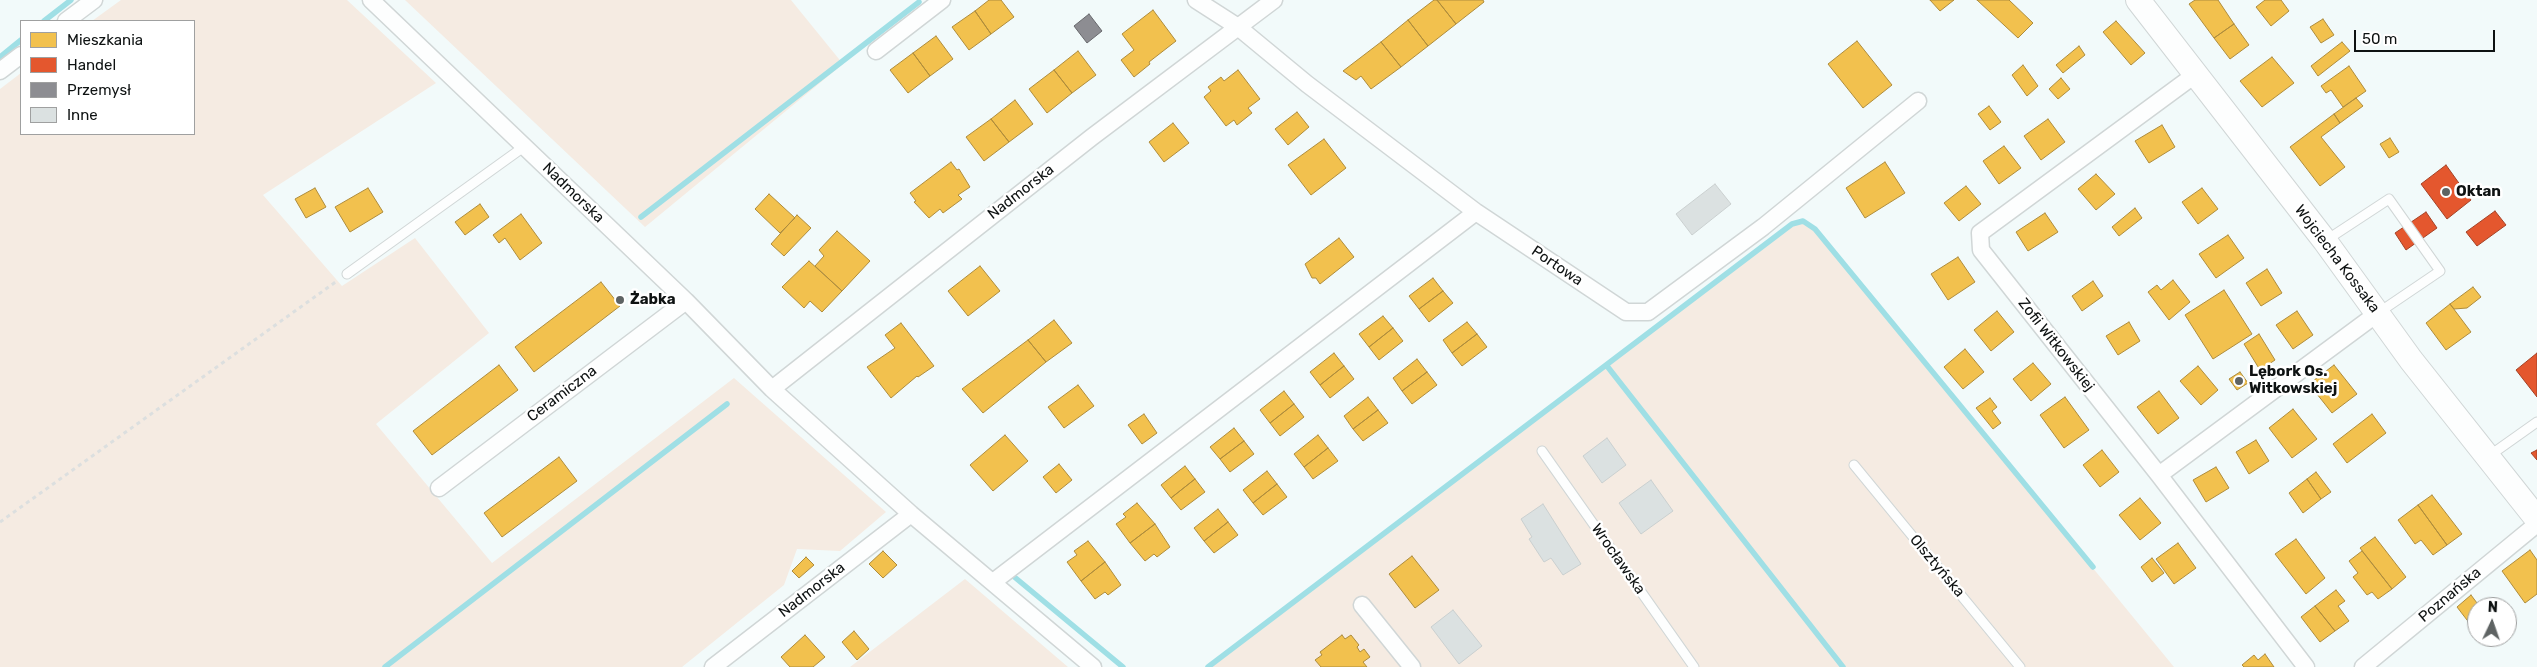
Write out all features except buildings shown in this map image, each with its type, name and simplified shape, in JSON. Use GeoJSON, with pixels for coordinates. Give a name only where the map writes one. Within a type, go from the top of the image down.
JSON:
{"type":"FeatureCollection","features":[{"type":"Feature","properties":{"kind":"main road","name":"Wojciecha Kossaka"},"geometry":{"type":"LineString","coordinates":[[2138,0],[2325,241],[2487,458],[2537,518]]}},
{"type":"Feature","properties":{"kind":"street"},"geometry":{"type":"LineString","coordinates":[[67,20],[94,0]]}},
{"type":"Feature","properties":{"kind":"street","name":"Nadmorska"},"geometry":{"type":"LineString","coordinates":[[371,0],[686,301],[772,389],[911,514],[1093,667]]}},
{"type":"Feature","properties":{"kind":"street"},"geometry":{"type":"LineString","coordinates":[[876,51],[942,0]]}},
{"type":"Feature","properties":{"kind":"street","name":"Portowa"},"geometry":{"type":"LineString","coordinates":[[1196,0],[1238,27],[1307,84],[1476,212],[1626,312],[1648,312],[1763,226],[1918,101]]}},
{"type":"Feature","properties":{"kind":"street","name":"Nadmorska"},"geometry":{"type":"LineString","coordinates":[[772,389],[1092,137],[1274,0]]}},
{"type":"Feature","properties":{"kind":"street"},"geometry":{"type":"LineString","coordinates":[[0,71],[20,56]]}},
{"type":"Feature","properties":{"kind":"street","name":"Zofii Witkowskiej"},"geometry":{"type":"LineString","coordinates":[[2196,74],[1980,232],[1981,250],[2159,475],[2306,667]]}},
{"type":"Feature","properties":{"kind":"street"},"geometry":{"type":"LineString","coordinates":[[993,582],[1476,212]]}},
{"type":"Feature","properties":{"kind":"street","name":"Ceramiczna"},"geometry":{"type":"LineString","coordinates":[[438,488],[686,301]]}},
{"type":"Feature","properties":{"kind":"street"},"geometry":{"type":"LineString","coordinates":[[2159,475],[2378,313]]}},
{"type":"Feature","properties":{"kind":"street","name":"Nadmorska"},"geometry":{"type":"LineString","coordinates":[[713,667],[911,514]]}},
{"type":"Feature","properties":{"kind":"street","name":"Poznańska"},"geometry":{"type":"LineString","coordinates":[[2364,667],[2537,524]]}},
{"type":"Feature","properties":{"kind":"street"},"geometry":{"type":"LineString","coordinates":[[1362,604],[1412,667]]}},
{"type":"Feature","properties":{"kind":"lane"},"geometry":{"type":"LineString","coordinates":[[347,274],[525,146]]}},
{"type":"Feature","properties":{"kind":"lane"},"geometry":{"type":"LineString","coordinates":[[2325,241],[2389,199],[2440,271],[2378,313]]}},
{"type":"Feature","properties":{"kind":"lane"},"geometry":{"type":"LineString","coordinates":[[2487,458],[2537,422]]}},
{"type":"Feature","properties":{"kind":"lane","name":"Wrocławska"},"geometry":{"type":"LineString","coordinates":[[1542,451],[1694,667]]}},
{"type":"Feature","properties":{"kind":"lane","name":"Olsztyńska"},"geometry":{"type":"LineString","coordinates":[[1854,465],[2020,667]]}},
{"type":"Feature","properties":{"kind":"path"},"geometry":{"type":"LineString","coordinates":[[0,522],[347,274]]}},
{"type":"Feature","properties":{"kind":"shaded area"},"geometry":{"type":"Polygon","coordinates":[[[121,0],[347,0],[436,83],[263,195],[342,286],[415,238],[489,333],[376,424],[492,563],[734,378],[886,512],[840,551],[797,549],[784,585],[682,667],[0,667],[0,89],[20,74],[20,135],[195,135],[195,20],[93,20],[121,0]]]}},
{"type":"Feature","properties":{"kind":"shaded area"},"geometry":{"type":"Polygon","coordinates":[[[405,0],[791,0],[843,64],[645,227],[405,0]]]}},
{"type":"Feature","properties":{"kind":"shaded area"},"geometry":{"type":"Polygon","coordinates":[[[1803,221],[1815,229],[2174,667],[1208,667],[1792,224],[1803,221]]]}},
{"type":"Feature","properties":{"kind":"shaded area"},"geometry":{"type":"Polygon","coordinates":[[[965,579],[1068,667],[850,667],[965,579]]]}},
{"type":"Feature","properties":{"kind":"waterway"},"geometry":{"type":"LineString","coordinates":[[45,20],[71,0]]}},
{"type":"Feature","properties":{"kind":"waterway"},"geometry":{"type":"LineString","coordinates":[[641,217],[919,2]]}},
{"type":"Feature","properties":{"kind":"waterway"},"geometry":{"type":"LineString","coordinates":[[0,57],[20,41]]}},
{"type":"Feature","properties":{"kind":"waterway"},"geometry":{"type":"LineString","coordinates":[[1208,667],[1792,224],[1803,221],[1815,229],[2093,567]]}},
{"type":"Feature","properties":{"kind":"waterway"},"geometry":{"type":"LineString","coordinates":[[1607,366],[1843,667]]}},
{"type":"Feature","properties":{"kind":"waterway"},"geometry":{"type":"LineString","coordinates":[[385,667],[727,404]]}},
{"type":"Feature","properties":{"kind":"waterway"},"geometry":{"type":"LineString","coordinates":[[1012,575],[1123,667]]}},
{"type":"Feature","properties":{"kind":"place","name":"Oktan"},"geometry":{"type":"Point","coordinates":[2446,192]}},
{"type":"Feature","properties":{"kind":"place","name":"Żabka"},"geometry":{"type":"Point","coordinates":[620,300]}},
{"type":"Feature","properties":{"kind":"place","name":"Lębork Os. Witkowskiej"},"geometry":{"type":"Point","coordinates":[2239,381]}}]}
